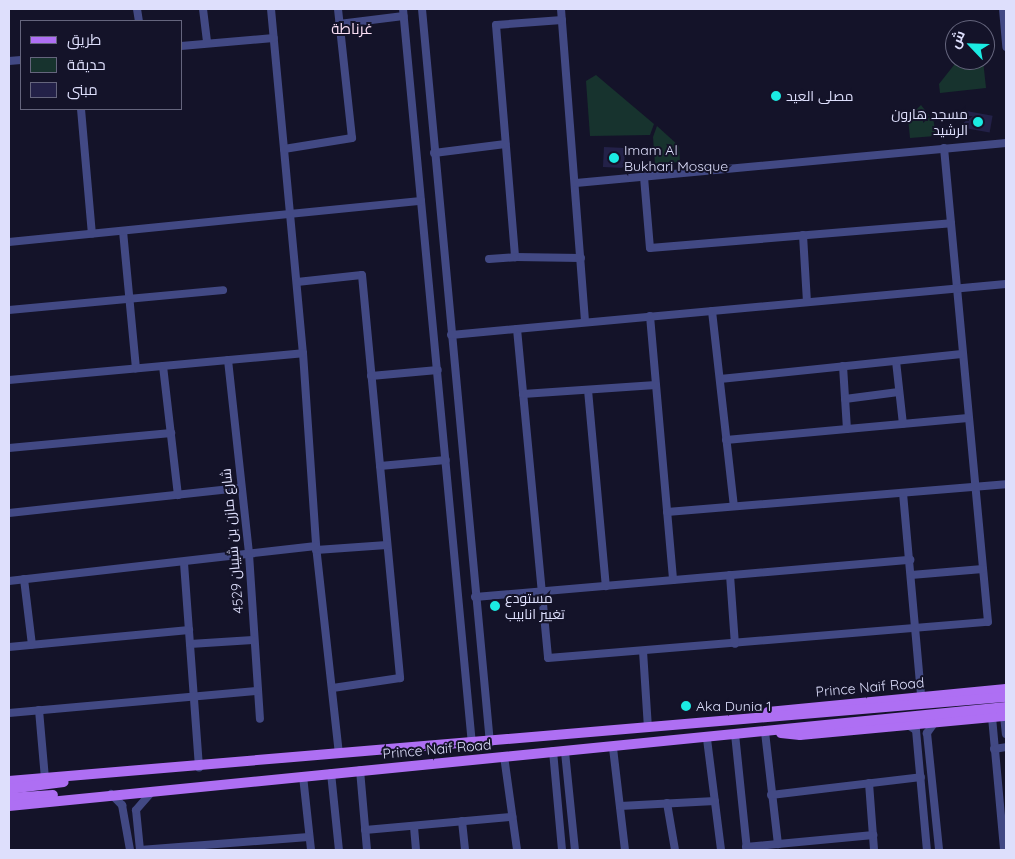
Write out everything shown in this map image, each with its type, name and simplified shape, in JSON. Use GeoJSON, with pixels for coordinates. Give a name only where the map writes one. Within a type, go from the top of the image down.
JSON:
{"type":"FeatureCollection","features":[{"type":"Feature","properties":{"kind":"main road","name":"Prince Naif Road"},"geometry":{"type":"LineString","coordinates":[[9,782],[199,768],[339,754],[472,745],[648,728],[736,717],[795,707],[1006,689]]}},
{"type":"Feature","properties":{"kind":"main road","name":"Prince Naif Road"},"geometry":{"type":"LineString","coordinates":[[736,717],[798,716],[1006,697]]}},
{"type":"Feature","properties":{"kind":"main road","name":"Prince Naif Road"},"geometry":{"type":"LineString","coordinates":[[765,732],[800,735],[992,717],[1006,713]]}},
{"type":"Feature","properties":{"kind":"main road","name":"Prince Naif Road"},"geometry":{"type":"LineString","coordinates":[[9,798],[151,793],[553,751],[565,752],[613,748],[707,740],[735,734],[1006,713]]}},
{"type":"Feature","properties":{"kind":"main road","name":"Prince Naif Road"},"geometry":{"type":"LineString","coordinates":[[9,789],[117,773]]}},
{"type":"Feature","properties":{"kind":"main road","name":"Prince Naif Road"},"geometry":{"type":"LineString","coordinates":[[9,806],[111,794]]}},
{"type":"Feature","properties":{"kind":"street"},"geometry":{"type":"LineString","coordinates":[[203,9],[207,43]]}},
{"type":"Feature","properties":{"kind":"street"},"geometry":{"type":"LineString","coordinates":[[271,9],[304,353],[316,548],[339,754]]}},
{"type":"Feature","properties":{"kind":"street"},"geometry":{"type":"LineString","coordinates":[[284,149],[352,138],[338,9]]}},
{"type":"Feature","properties":{"kind":"street"},"geometry":{"type":"LineString","coordinates":[[422,9],[490,743]]}},
{"type":"Feature","properties":{"kind":"street"},"geometry":{"type":"LineString","coordinates":[[561,9],[576,183],[585,322]]}},
{"type":"Feature","properties":{"kind":"street"},"geometry":{"type":"LineString","coordinates":[[1003,9],[1006,47]]}},
{"type":"Feature","properties":{"kind":"street"},"geometry":{"type":"LineString","coordinates":[[339,24],[403,13],[472,745]]}},
{"type":"Feature","properties":{"kind":"street"},"geometry":{"type":"LineString","coordinates":[[515,257],[496,25],[562,20]]}},
{"type":"Feature","properties":{"kind":"street"},"geometry":{"type":"LineString","coordinates":[[182,46],[274,38]]}},
{"type":"Feature","properties":{"kind":"street"},"geometry":{"type":"LineString","coordinates":[[81,110],[92,234]]}},
{"type":"Feature","properties":{"kind":"street"},"geometry":{"type":"LineString","coordinates":[[576,183],[1006,143]]}},
{"type":"Feature","properties":{"kind":"street"},"geometry":{"type":"LineString","coordinates":[[434,153],[506,144]]}},
{"type":"Feature","properties":{"kind":"street"},"geometry":{"type":"LineString","coordinates":[[517,329],[548,658],[914,631],[988,622],[944,148]]}},
{"type":"Feature","properties":{"kind":"street"},"geometry":{"type":"LineString","coordinates":[[644,177],[650,248],[951,223]]}},
{"type":"Feature","properties":{"kind":"street"},"geometry":{"type":"LineString","coordinates":[[9,242],[290,215],[421,200]]}},
{"type":"Feature","properties":{"kind":"street"},"geometry":{"type":"LineString","coordinates":[[123,231],[136,368]]}},
{"type":"Feature","properties":{"kind":"street"},"geometry":{"type":"LineString","coordinates":[[803,235],[807,302]]}},
{"type":"Feature","properties":{"kind":"street"},"geometry":{"type":"LineString","coordinates":[[489,259],[515,257],[581,258]]}},
{"type":"Feature","properties":{"kind":"street"},"geometry":{"type":"LineString","coordinates":[[297,282],[362,275],[400,678],[333,688]]}},
{"type":"Feature","properties":{"kind":"street"},"geometry":{"type":"LineString","coordinates":[[451,335],[1006,284]]}},
{"type":"Feature","properties":{"kind":"street"},"geometry":{"type":"LineString","coordinates":[[9,310],[223,290]]}},
{"type":"Feature","properties":{"kind":"street"},"geometry":{"type":"LineString","coordinates":[[712,311],[734,506]]}},
{"type":"Feature","properties":{"kind":"street"},"geometry":{"type":"LineString","coordinates":[[650,316],[674,580]]}},
{"type":"Feature","properties":{"kind":"street"},"geometry":{"type":"LineString","coordinates":[[9,380],[304,353]]}},
{"type":"Feature","properties":{"kind":"street"},"geometry":{"type":"LineString","coordinates":[[720,379],[962,354]]}},
{"type":"Feature","properties":{"kind":"street","name":"شارع مازن بن شيبان 4529"},"geometry":{"type":"LineString","coordinates":[[228,360],[240,488],[249,554],[253,640],[260,718]]}},
{"type":"Feature","properties":{"kind":"street"},"geometry":{"type":"LineString","coordinates":[[896,361],[903,424]]}},
{"type":"Feature","properties":{"kind":"street"},"geometry":{"type":"LineString","coordinates":[[164,366],[178,495]]}},
{"type":"Feature","properties":{"kind":"street"},"geometry":{"type":"LineString","coordinates":[[844,366],[847,429]]}},
{"type":"Feature","properties":{"kind":"street"},"geometry":{"type":"LineString","coordinates":[[371,376],[438,370]]}},
{"type":"Feature","properties":{"kind":"street"},"geometry":{"type":"LineString","coordinates":[[523,394],[656,385]]}},
{"type":"Feature","properties":{"kind":"street"},"geometry":{"type":"LineString","coordinates":[[588,390],[606,586]]}},
{"type":"Feature","properties":{"kind":"street"},"geometry":{"type":"LineString","coordinates":[[845,399],[899,392]]}},
{"type":"Feature","properties":{"kind":"street"},"geometry":{"type":"LineString","coordinates":[[726,440],[968,418]]}},
{"type":"Feature","properties":{"kind":"street"},"geometry":{"type":"LineString","coordinates":[[9,448],[171,433]]}},
{"type":"Feature","properties":{"kind":"street"},"geometry":{"type":"LineString","coordinates":[[380,466],[446,460]]}},
{"type":"Feature","properties":{"kind":"street"},"geometry":{"type":"LineString","coordinates":[[668,512],[1006,484]]}},
{"type":"Feature","properties":{"kind":"street"},"geometry":{"type":"LineString","coordinates":[[9,513],[240,488]]}},
{"type":"Feature","properties":{"kind":"street"},"geometry":{"type":"LineString","coordinates":[[903,493],[921,696]]}},
{"type":"Feature","properties":{"kind":"street"},"geometry":{"type":"LineString","coordinates":[[9,581],[249,554],[316,548],[387,545]]}},
{"type":"Feature","properties":{"kind":"street"},"geometry":{"type":"LineString","coordinates":[[475,597],[910,560]]}},
{"type":"Feature","properties":{"kind":"street"},"geometry":{"type":"LineString","coordinates":[[184,562],[199,768]]}},
{"type":"Feature","properties":{"kind":"street"},"geometry":{"type":"LineString","coordinates":[[911,575],[983,569]]}},
{"type":"Feature","properties":{"kind":"street"},"geometry":{"type":"LineString","coordinates":[[730,576],[736,644]]}},
{"type":"Feature","properties":{"kind":"street"},"geometry":{"type":"LineString","coordinates":[[24,579],[32,644]]}},
{"type":"Feature","properties":{"kind":"street"},"geometry":{"type":"LineString","coordinates":[[9,647],[189,630]]}},
{"type":"Feature","properties":{"kind":"street"},"geometry":{"type":"LineString","coordinates":[[190,644],[253,640]]}},
{"type":"Feature","properties":{"kind":"street"},"geometry":{"type":"LineString","coordinates":[[643,651],[648,728]]}},
{"type":"Feature","properties":{"kind":"street"},"geometry":{"type":"LineString","coordinates":[[9,713],[257,691]]}},
{"type":"Feature","properties":{"kind":"street"},"geometry":{"type":"LineString","coordinates":[[39,710],[45,778]]}},
{"type":"Feature","properties":{"kind":"street"},"geometry":{"type":"LineString","coordinates":[[1006,713],[1006,734]]}},
{"type":"Feature","properties":{"kind":"street"},"geometry":{"type":"LineString","coordinates":[[470,716],[478,720],[486,716]]}},
{"type":"Feature","properties":{"kind":"street"},"geometry":{"type":"LineString","coordinates":[[992,717],[1004,850]]}},
{"type":"Feature","properties":{"kind":"street"},"geometry":{"type":"LineString","coordinates":[[935,722],[927,733],[939,850]]}},
{"type":"Feature","properties":{"kind":"street"},"geometry":{"type":"LineString","coordinates":[[908,724],[916,730],[927,850]]}},
{"type":"Feature","properties":{"kind":"street"},"geometry":{"type":"LineString","coordinates":[[765,732],[778,844]]}},
{"type":"Feature","properties":{"kind":"street"},"geometry":{"type":"LineString","coordinates":[[735,734],[747,848],[873,835]]}},
{"type":"Feature","properties":{"kind":"street"},"geometry":{"type":"LineString","coordinates":[[707,740],[721,850]]}},
{"type":"Feature","properties":{"kind":"street"},"geometry":{"type":"LineString","coordinates":[[994,749],[1006,747]]}},
{"type":"Feature","properties":{"kind":"street"},"geometry":{"type":"LineString","coordinates":[[613,748],[625,850]]}},
{"type":"Feature","properties":{"kind":"street"},"geometry":{"type":"LineString","coordinates":[[553,751],[562,850]]}},
{"type":"Feature","properties":{"kind":"street"},"geometry":{"type":"LineString","coordinates":[[565,752],[575,850]]}},
{"type":"Feature","properties":{"kind":"street"},"geometry":{"type":"LineString","coordinates":[[504,756],[517,850]]}},
{"type":"Feature","properties":{"kind":"street"},"geometry":{"type":"LineString","coordinates":[[360,770],[367,850]]}},
{"type":"Feature","properties":{"kind":"street"},"geometry":{"type":"LineString","coordinates":[[331,773],[339,850]]}},
{"type":"Feature","properties":{"kind":"street"},"geometry":{"type":"LineString","coordinates":[[303,776],[311,850]]}},
{"type":"Feature","properties":{"kind":"street"},"geometry":{"type":"LineString","coordinates":[[771,796],[921,777]]}},
{"type":"Feature","properties":{"kind":"street"},"geometry":{"type":"LineString","coordinates":[[869,783],[874,850]]}},
{"type":"Feature","properties":{"kind":"street"},"geometry":{"type":"LineString","coordinates":[[151,793],[136,810],[140,850],[191,848],[309,837]]}},
{"type":"Feature","properties":{"kind":"street"},"geometry":{"type":"LineString","coordinates":[[111,794],[122,806],[130,850]]}},
{"type":"Feature","properties":{"kind":"street"},"geometry":{"type":"LineString","coordinates":[[557,797],[570,795]]}},
{"type":"Feature","properties":{"kind":"street"},"geometry":{"type":"LineString","coordinates":[[620,806],[715,801]]}},
{"type":"Feature","properties":{"kind":"street"},"geometry":{"type":"LineString","coordinates":[[667,803],[675,850]]}},
{"type":"Feature","properties":{"kind":"street"},"geometry":{"type":"LineString","coordinates":[[366,830],[512,817]]}},
{"type":"Feature","properties":{"kind":"street"},"geometry":{"type":"LineString","coordinates":[[462,821],[466,850]]}},
{"type":"Feature","properties":{"kind":"street"},"geometry":{"type":"LineString","coordinates":[[414,827],[416,850]]}},
{"type":"Feature","properties":{"kind":"green space"},"geometry":{"type":"Polygon","coordinates":[[[950,70],[984,70],[986,88],[940,93],[939,84],[950,70]]]}},
{"type":"Feature","properties":{"kind":"green space"},"geometry":{"type":"Polygon","coordinates":[[[596,75],[654,124],[650,135],[590,136],[586,81],[596,75]]]}},
{"type":"Feature","properties":{"kind":"green space"},"geometry":{"type":"Polygon","coordinates":[[[921,105],[934,122],[935,136],[910,138],[908,118],[921,105]]]}},
{"type":"Feature","properties":{"kind":"green space"},"geometry":{"type":"Polygon","coordinates":[[[657,126],[679,146],[680,162],[655,164],[653,137],[657,126]]]}},
{"type":"Feature","properties":{"kind":"building","name":"مسجد هارون الرشيد"},"geometry":{"type":"Polygon","coordinates":[[[966,111],[993,116],[990,132],[963,128],[966,111]]]}},
{"type":"Feature","properties":{"kind":"building","name":"Imam Al Bukhari Mosque"},"geometry":{"type":"Polygon","coordinates":[[[604,147],[625,148],[624,168],[603,167],[604,147]]]}},
{"type":"Feature","properties":{"kind":"place","name":"مصلى العيد"},"geometry":{"type":"Point","coordinates":[776,96]}},
{"type":"Feature","properties":{"kind":"place","name":"مسجد هارون الرشيد"},"geometry":{"type":"Point","coordinates":[978,122]}},
{"type":"Feature","properties":{"kind":"place","name":"Imam Al Bukhari Mosque"},"geometry":{"type":"Point","coordinates":[614,158]}},
{"type":"Feature","properties":{"kind":"place","name":"مستودع تغيير انابيب"},"geometry":{"type":"Point","coordinates":[495,606]}},
{"type":"Feature","properties":{"kind":"place","name":"Aka Dunia 1"},"geometry":{"type":"Point","coordinates":[686,706]}},
{"type":"Feature","properties":{"kind":"district","name":"غرناطة"},"geometry":{"type":"Point","coordinates":[352,29]}}]}
